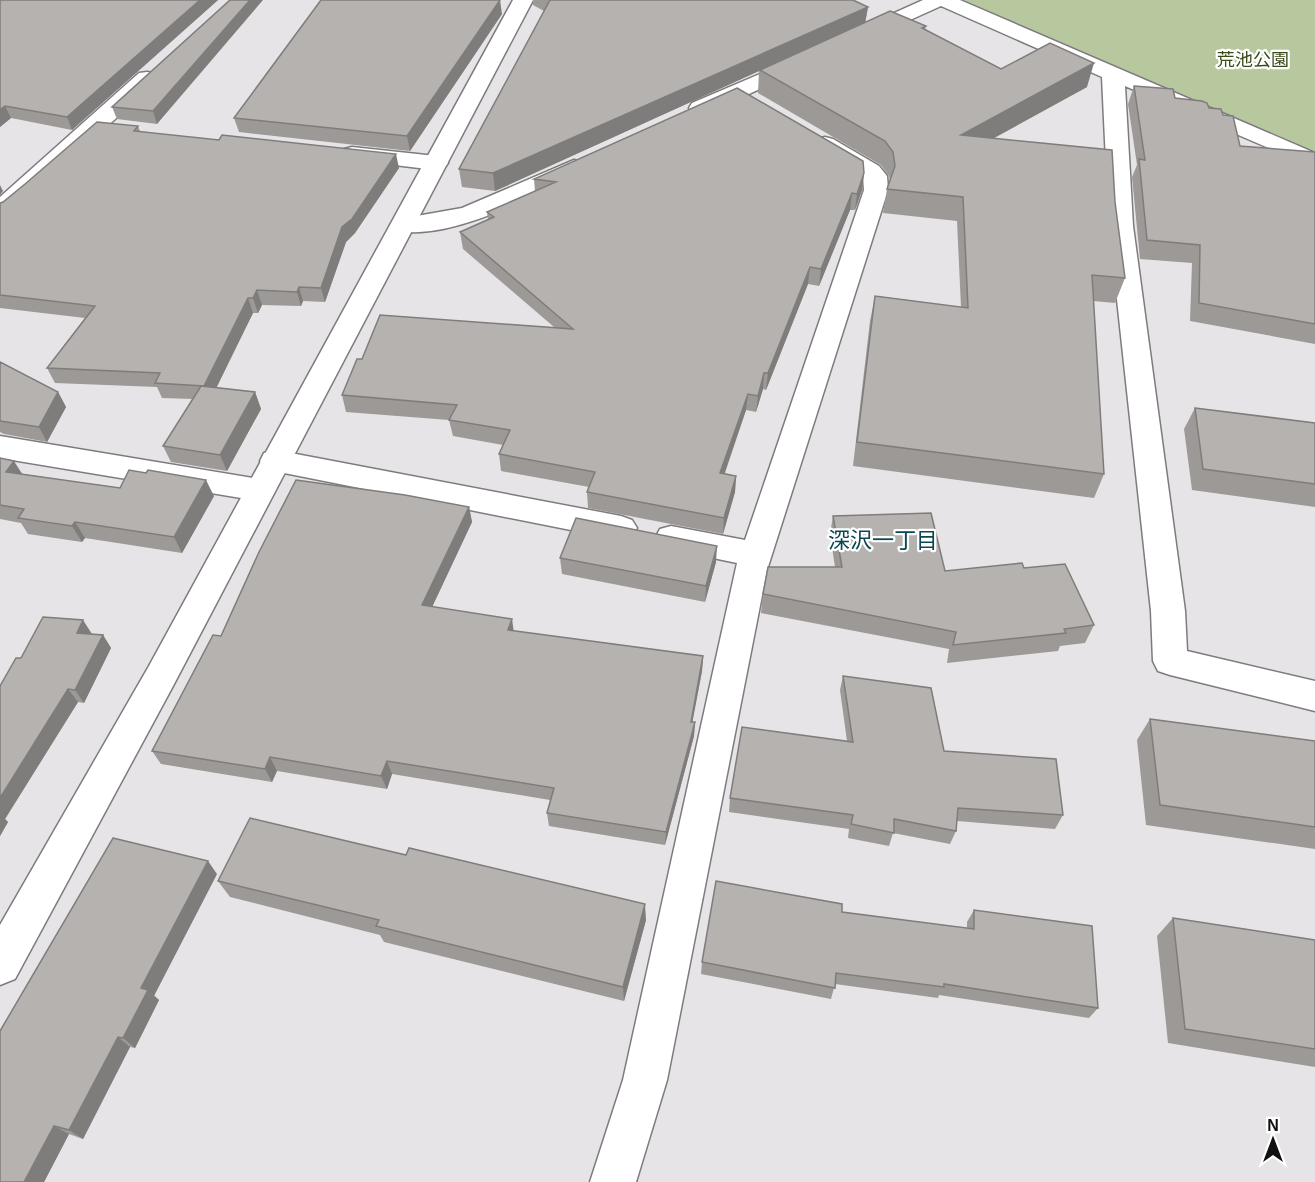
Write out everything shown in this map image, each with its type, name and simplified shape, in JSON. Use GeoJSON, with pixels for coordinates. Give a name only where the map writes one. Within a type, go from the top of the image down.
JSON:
{"type":"FeatureCollection","features":[{"type":"Feature","properties":{"kind":"street"},"geometry":{"type":"LineString","coordinates":[[0,965],[156,686],[522,0]]}},
{"type":"Feature","properties":{"kind":"street"},"geometry":{"type":"LineString","coordinates":[[843,44],[941,0],[1315,161]]}},
{"type":"Feature","properties":{"kind":"street"},"geometry":{"type":"LineString","coordinates":[[684,116],[821,53]]}},
{"type":"Feature","properties":{"kind":"street"},"geometry":{"type":"LineString","coordinates":[[0,210],[163,63]]}},
{"type":"Feature","properties":{"kind":"street"},"geometry":{"type":"LineString","coordinates":[[1113,73],[1121,226],[1168,611],[1170,661],[1315,696]]}},
{"type":"Feature","properties":{"kind":"street"},"geometry":{"type":"LineString","coordinates":[[736,92],[765,109]]}},
{"type":"Feature","properties":{"kind":"street"},"geometry":{"type":"LineString","coordinates":[[93,126],[117,129]]}},
{"type":"Feature","properties":{"kind":"street"},"geometry":{"type":"LineString","coordinates":[[613,1182],[645,1080],[756,555],[876,190],[875,176],[871,171],[804,132]]}},
{"type":"Feature","properties":{"kind":"street"},"geometry":{"type":"LineString","coordinates":[[330,152],[436,163]]}},
{"type":"Feature","properties":{"kind":"street"},"geometry":{"type":"LineString","coordinates":[[403,225],[438,223],[465,216],[590,160]]}},
{"type":"Feature","properties":{"kind":"street"},"geometry":{"type":"LineString","coordinates":[[0,447],[259,490]]}},
{"type":"Feature","properties":{"kind":"street"},"geometry":{"type":"LineString","coordinates":[[275,461],[756,555]]}},
{"type":"Feature","properties":{"kind":"green space","name":"荒池公園"},"geometry":{"type":"Polygon","coordinates":[[[964,0],[1315,0],[1315,151],[1300,145],[964,0]]]}},
{"type":"Feature","properties":{"kind":"building"},"geometry":{"type":"Polygon","coordinates":[[[0,0],[200,0],[67,117],[5,106],[0,110],[0,0]]]}},
{"type":"Feature","properties":{"kind":"building"},"geometry":{"type":"Polygon","coordinates":[[[230,0],[250,0],[153,111],[112,107],[230,0]]]}},
{"type":"Feature","properties":{"kind":"building"},"geometry":{"type":"Polygon","coordinates":[[[321,0],[500,0],[407,136],[234,118],[321,0]]]}},
{"type":"Feature","properties":{"kind":"building"},"geometry":{"type":"Polygon","coordinates":[[[550,0],[853,0],[868,7],[493,173],[459,169],[550,0]]]}},
{"type":"Feature","properties":{"kind":"building"},"geometry":{"type":"Polygon","coordinates":[[[890,11],[926,26],[922,28],[1001,69],[1050,43],[1094,63],[961,135],[1112,150],[1115,202],[1125,278],[1092,275],[1104,474],[857,442],[875,296],[968,308],[963,197],[887,189],[895,166],[893,152],[885,141],[760,70],[890,11]]]}},
{"type":"Feature","properties":{"kind":"building"},"geometry":{"type":"Polygon","coordinates":[[[1134,86],[1173,89],[1175,98],[1202,101],[1207,103],[1209,108],[1221,109],[1223,115],[1233,116],[1240,146],[1315,152],[1315,324],[1199,303],[1200,245],[1147,240],[1139,159],[1145,160],[1134,86]]]}},
{"type":"Feature","properties":{"kind":"building"},"geometry":{"type":"Polygon","coordinates":[[[737,88],[863,161],[864,173],[857,194],[852,193],[821,269],[810,267],[768,373],[764,373],[758,396],[748,394],[720,473],[736,476],[724,518],[587,492],[595,472],[499,454],[510,430],[449,420],[457,405],[342,395],[357,359],[362,359],[380,315],[573,329],[460,232],[494,217],[487,212],[556,182],[534,179],[737,88]]]}},
{"type":"Feature","properties":{"kind":"building"},"geometry":{"type":"Polygon","coordinates":[[[97,122],[138,126],[134,131],[219,140],[222,135],[396,154],[352,219],[342,227],[321,288],[299,287],[297,292],[257,290],[253,298],[248,298],[204,386],[155,383],[160,373],[47,368],[95,306],[0,295],[0,203],[97,122]]]}},
{"type":"Feature","properties":{"kind":"building"},"geometry":{"type":"Polygon","coordinates":[[[0,362],[58,392],[39,427],[0,421],[0,362]]]}},
{"type":"Feature","properties":{"kind":"building"},"geometry":{"type":"Polygon","coordinates":[[[201,386],[255,392],[220,455],[163,446],[201,386]]]}},
{"type":"Feature","properties":{"kind":"building"},"geometry":{"type":"Polygon","coordinates":[[[1195,408],[1315,423],[1315,484],[1203,469],[1195,408]]]}},
{"type":"Feature","properties":{"kind":"building"},"geometry":{"type":"Polygon","coordinates":[[[0,458],[14,461],[6,472],[120,488],[129,470],[146,473],[148,470],[206,480],[174,537],[75,522],[72,526],[18,518],[24,509],[0,505],[0,458]]]}},
{"type":"Feature","properties":{"kind":"building"},"geometry":{"type":"Polygon","coordinates":[[[296,480],[405,495],[469,507],[422,605],[512,619],[508,630],[703,656],[691,722],[695,722],[666,832],[547,813],[554,788],[387,761],[381,776],[270,757],[265,769],[152,751],[213,635],[221,636],[259,552],[296,480]]]}},
{"type":"Feature","properties":{"kind":"building"},"geometry":{"type":"Polygon","coordinates":[[[931,513],[945,571],[1022,563],[1024,568],[1065,564],[1094,625],[1064,629],[1066,633],[953,645],[956,632],[763,594],[768,567],[842,567],[833,516],[931,513]]]}},
{"type":"Feature","properties":{"kind":"building"},"geometry":{"type":"Polygon","coordinates":[[[576,518],[717,546],[706,586],[560,558],[576,518]]]}},
{"type":"Feature","properties":{"kind":"building"},"geometry":{"type":"Polygon","coordinates":[[[43,617],[83,620],[77,633],[103,635],[75,690],[68,689],[0,798],[0,686],[16,658],[21,658],[43,617]]]}},
{"type":"Feature","properties":{"kind":"building"},"geometry":{"type":"Polygon","coordinates":[[[843,676],[931,688],[944,751],[1056,759],[1063,815],[958,808],[956,831],[894,819],[894,833],[851,824],[853,815],[730,798],[742,727],[853,742],[843,676]]]}},
{"type":"Feature","properties":{"kind":"building"},"geometry":{"type":"Polygon","coordinates":[[[1150,719],[1315,741],[1315,827],[1160,805],[1150,719]]]}},
{"type":"Feature","properties":{"kind":"building"},"geometry":{"type":"Polygon","coordinates":[[[250,818],[406,855],[409,848],[645,904],[623,987],[376,926],[379,920],[218,881],[250,818]]]}},
{"type":"Feature","properties":{"kind":"building"},"geometry":{"type":"Polygon","coordinates":[[[113,838],[208,861],[141,988],[148,990],[123,1038],[118,1037],[69,1130],[54,1126],[24,1182],[0,1182],[0,1031],[113,838]]]}},
{"type":"Feature","properties":{"kind":"building"},"geometry":{"type":"Polygon","coordinates":[[[716,881],[842,904],[842,912],[974,929],[974,910],[1092,926],[1098,1008],[944,984],[944,987],[836,973],[835,988],[702,962],[716,881]]]}},
{"type":"Feature","properties":{"kind":"building"},"geometry":{"type":"Polygon","coordinates":[[[1173,918],[1315,940],[1315,1049],[1185,1029],[1173,918]]]}},
{"type":"Feature","properties":{"kind":"district","name":"深沢一丁目"},"geometry":{"type":"Point","coordinates":[883,540]}}]}
